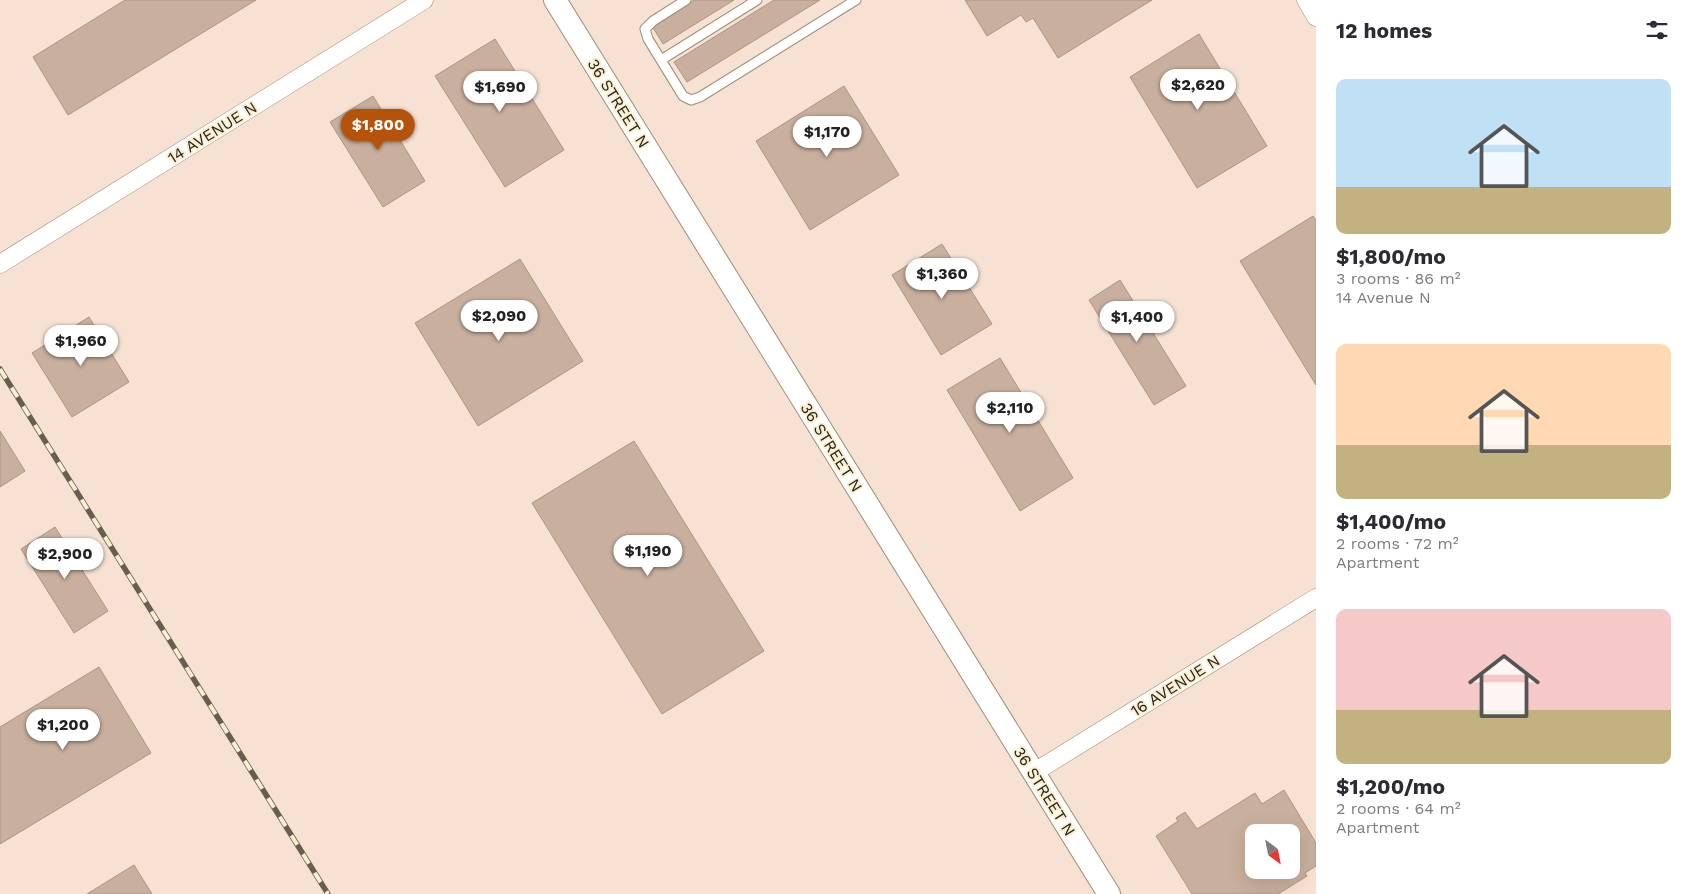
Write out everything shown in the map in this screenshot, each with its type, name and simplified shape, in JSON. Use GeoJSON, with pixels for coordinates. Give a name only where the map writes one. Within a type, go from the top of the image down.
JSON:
{"type":"FeatureCollection","features":[{"type":"Feature","properties":{"kind":"street","name":"14 AVENUE N"},"geometry":{"type":"LineString","coordinates":[[0,264],[424,0]]}},
{"type":"Feature","properties":{"kind":"street","name":"36 STREET N"},"geometry":{"type":"LineString","coordinates":[[555,0],[1108,894]]}},
{"type":"Feature","properties":{"kind":"street"},"geometry":{"type":"LineString","coordinates":[[1306,0],[1316,17]]}},
{"type":"Feature","properties":{"kind":"street","name":"16 AVENUE N"},"geometry":{"type":"LineString","coordinates":[[1034,773],[1316,598]]}},
{"type":"Feature","properties":{"kind":"lane"},"geometry":{"type":"LineString","coordinates":[[686,0],[653,21],[646,29],[648,39],[661,60],[684,96],[691,100],[700,97],[856,0]]}},
{"type":"Feature","properties":{"kind":"lane"},"geometry":{"type":"LineString","coordinates":[[661,60],[757,0]]}},
{"type":"Feature","properties":{"kind":"shaded area"},"geometry":{"type":"Polygon","coordinates":[[[0,0],[1316,0],[1316,894],[0,894],[0,0]]]}},
{"type":"Feature","properties":{"kind":"building"},"geometry":{"type":"Polygon","coordinates":[[[125,0],[256,0],[68,115],[33,57],[125,0]]]}},
{"type":"Feature","properties":{"kind":"building"},"geometry":{"type":"Polygon","coordinates":[[[694,0],[734,0],[663,44],[652,26],[694,0]]]}},
{"type":"Feature","properties":{"kind":"building"},"geometry":{"type":"Polygon","coordinates":[[[774,0],[820,0],[687,82],[674,62],[774,0]]]}},
{"type":"Feature","properties":{"kind":"building"},"geometry":{"type":"Polygon","coordinates":[[[965,0],[1152,0],[1058,58],[1033,18],[1026,22],[1021,15],[987,36],[965,0]]]}},
{"type":"Feature","properties":{"kind":"building"},"geometry":{"type":"Polygon","coordinates":[[[1199,34],[1267,146],[1197,188],[1130,77],[1199,34]]]}},
{"type":"Feature","properties":{"kind":"building"},"geometry":{"type":"Polygon","coordinates":[[[495,39],[564,150],[505,187],[435,76],[495,39]]]}},
{"type":"Feature","properties":{"kind":"building"},"geometry":{"type":"Polygon","coordinates":[[[844,86],[899,175],[810,230],[756,141],[844,86]]]}},
{"type":"Feature","properties":{"kind":"building"},"geometry":{"type":"Polygon","coordinates":[[[373,96],[425,181],[383,207],[330,122],[373,96]]]}},
{"type":"Feature","properties":{"kind":"building"},"geometry":{"type":"Polygon","coordinates":[[[1313,216],[1316,220],[1316,385],[1240,261],[1313,216]]]}},
{"type":"Feature","properties":{"kind":"building"},"geometry":{"type":"Polygon","coordinates":[[[942,244],[992,324],[941,355],[892,275],[942,244]]]}},
{"type":"Feature","properties":{"kind":"building"},"geometry":{"type":"Polygon","coordinates":[[[520,259],[583,361],[478,426],[415,323],[520,259]]]}},
{"type":"Feature","properties":{"kind":"building"},"geometry":{"type":"Polygon","coordinates":[[[1120,280],[1186,386],[1154,405],[1089,300],[1120,280]]]}},
{"type":"Feature","properties":{"kind":"building"},"geometry":{"type":"Polygon","coordinates":[[[89,317],[129,382],[72,417],[32,353],[89,317]]]}},
{"type":"Feature","properties":{"kind":"building"},"geometry":{"type":"Polygon","coordinates":[[[1000,358],[1073,478],[1020,511],[947,390],[1000,358]]]}},
{"type":"Feature","properties":{"kind":"building"},"geometry":{"type":"Polygon","coordinates":[[[0,431],[25,471],[0,487],[0,431]]]}},
{"type":"Feature","properties":{"kind":"building"},"geometry":{"type":"Polygon","coordinates":[[[634,441],[764,651],[662,714],[532,503],[634,441]]]}},
{"type":"Feature","properties":{"kind":"building"},"geometry":{"type":"Polygon","coordinates":[[[55,527],[108,611],[74,633],[21,549],[55,527]]]}},
{"type":"Feature","properties":{"kind":"building"},"geometry":{"type":"Polygon","coordinates":[[[99,667],[151,753],[0,844],[0,727],[99,667]]]}},
{"type":"Feature","properties":{"kind":"building"},"geometry":{"type":"Polygon","coordinates":[[[1284,790],[1316,843],[1316,866],[1305,873],[1307,876],[1278,894],[1192,894],[1156,836],[1178,821],[1176,818],[1185,812],[1197,829],[1255,793],[1262,804],[1284,790]]]}},
{"type":"Feature","properties":{"kind":"building"},"geometry":{"type":"Polygon","coordinates":[[[134,865],[152,894],[87,894],[134,865]]]}},
{"type":"Feature","properties":{"kind":"railway"},"geometry":{"type":"LineString","coordinates":[[0,369],[328,894]]}}]}
